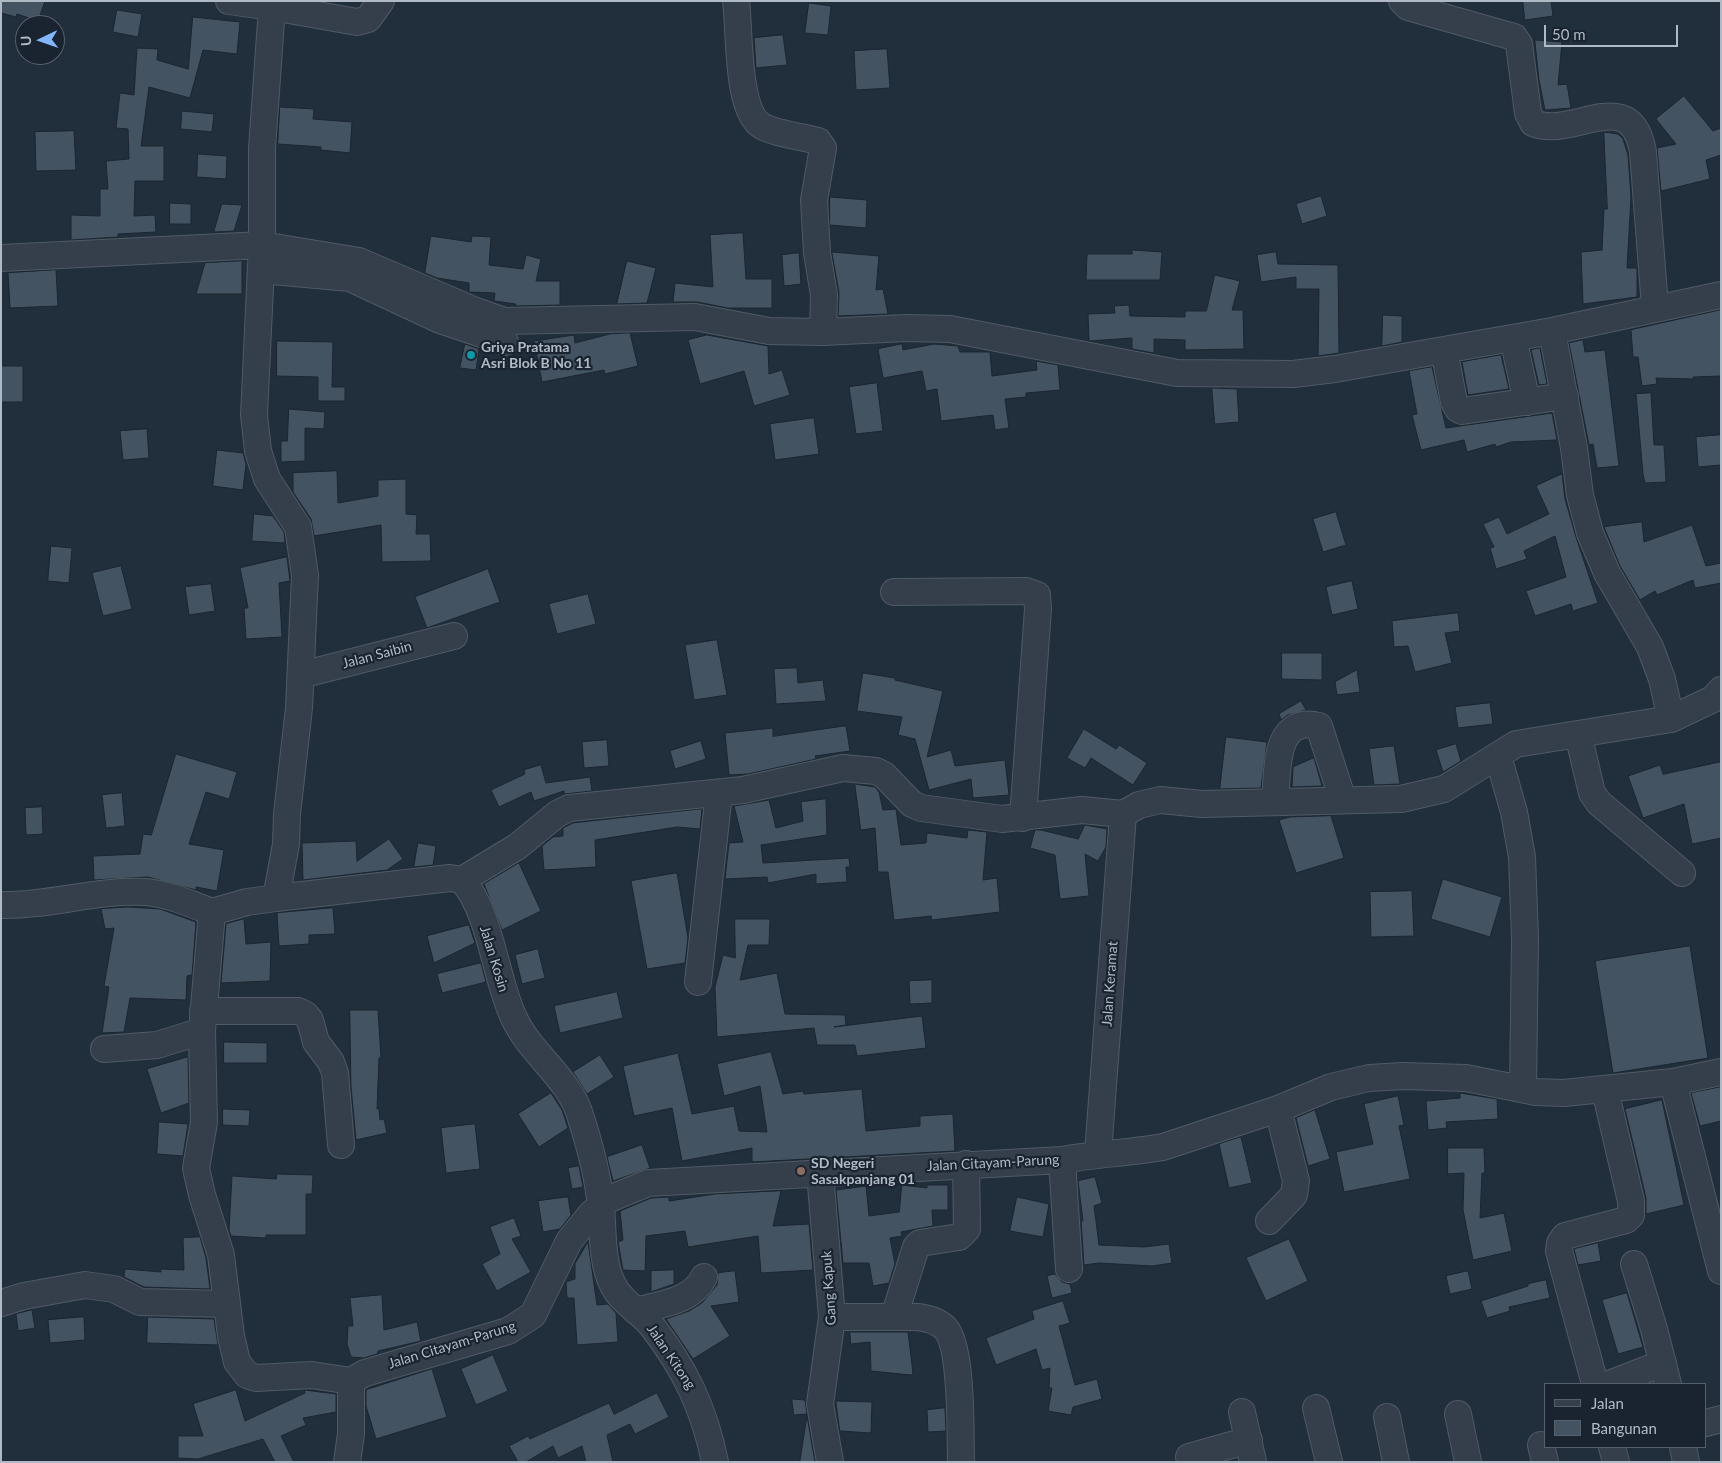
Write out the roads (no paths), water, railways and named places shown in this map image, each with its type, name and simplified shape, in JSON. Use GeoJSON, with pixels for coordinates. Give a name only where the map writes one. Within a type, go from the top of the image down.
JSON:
{"type":"FeatureCollection","features":[{"type":"Feature","properties":{"kind":"street"},"geometry":{"type":"LineString","coordinates":[[228,1],[357,22],[368,19],[381,1]]}},
{"type":"Feature","properties":{"kind":"street"},"geometry":{"type":"LineString","coordinates":[[736,1],[742,73],[747,106],[753,117],[762,126],[818,141],[824,148],[814,200],[817,253],[824,295],[823,332]]}},
{"type":"Feature","properties":{"kind":"street"},"geometry":{"type":"LineString","coordinates":[[1402,1],[1408,7],[1514,37],[1519,44],[1528,113],[1533,123],[1552,127],[1607,116],[1623,119],[1633,124],[1638,132],[1643,152],[1656,307]]}},
{"type":"Feature","properties":{"kind":"street"},"geometry":{"type":"LineString","coordinates":[[272,7],[262,148],[262,245],[254,415],[257,442],[267,480],[291,513],[301,538],[305,575],[300,708],[287,814],[286,844],[276,898]]}},
{"type":"Feature","properties":{"kind":"street"},"geometry":{"type":"LineString","coordinates":[[1,258],[262,245],[359,262],[476,312],[504,321],[695,317],[769,331],[823,332],[913,328],[950,329],[1177,373],[1293,374],[1335,369],[1552,331],[1656,307],[1721,295]]}},
{"type":"Feature","properties":{"kind":"street"},"geometry":{"type":"LineString","coordinates":[[261,270],[350,278],[440,320],[505,342]]}},
{"type":"Feature","properties":{"kind":"street"},"geometry":{"type":"LineString","coordinates":[[1552,331],[1565,396],[1580,495],[1590,533],[1607,573],[1650,646],[1662,679],[1670,718]]}},
{"type":"Feature","properties":{"kind":"street"},"geometry":{"type":"LineString","coordinates":[[1513,338],[1527,402]]}},
{"type":"Feature","properties":{"kind":"street"},"geometry":{"type":"LineString","coordinates":[[1444,350],[1452,393],[1458,409],[1462,411],[1565,396]]}},
{"type":"Feature","properties":{"kind":"street"},"geometry":{"type":"LineString","coordinates":[[894,592],[1026,591],[1037,595],[1038,609],[1023,818]]}},
{"type":"Feature","properties":{"kind":"street","name":"Jalan Saibin"},"geometry":{"type":"LineString","coordinates":[[301,675],[454,636]]}},
{"type":"Feature","properties":{"kind":"street"},"geometry":{"type":"LineString","coordinates":[[1,906],[36,905],[100,895],[145,892],[166,896],[212,912],[247,902],[276,898],[450,878],[462,880],[518,846],[557,814],[569,808],[743,790],[818,772],[858,768],[876,771],[884,775],[912,804],[921,808],[1002,820],[1082,810],[1123,814],[1139,805],[1160,800],[1202,804],[1401,799],[1428,794],[1457,782],[1516,744],[1670,718],[1713,699],[1721,690]]}},
{"type":"Feature","properties":{"kind":"street"},"geometry":{"type":"LineString","coordinates":[[1275,802],[1283,741],[1294,726],[1307,723],[1319,726],[1343,800]]}},
{"type":"Feature","properties":{"kind":"street"},"geometry":{"type":"LineString","coordinates":[[1578,734],[1592,793],[1599,803],[1682,873]]}},
{"type":"Feature","properties":{"kind":"street"},"geometry":{"type":"LineString","coordinates":[[1498,756],[1514,812],[1522,857],[1525,938],[1523,1089]]}},
{"type":"Feature","properties":{"kind":"street"},"geometry":{"type":"LineString","coordinates":[[698,982],[719,793]]}},
{"type":"Feature","properties":{"kind":"street","name":"Jalan Keramat"},"geometry":{"type":"LineString","coordinates":[[1098,1154],[1123,814]]}},
{"type":"Feature","properties":{"kind":"street","name":"Jalan Kosin"},"geometry":{"type":"LineString","coordinates":[[462,880],[479,910],[514,1019],[530,1044],[574,1101],[581,1117],[601,1204]]}},
{"type":"Feature","properties":{"kind":"street"},"geometry":{"type":"LineString","coordinates":[[212,912],[202,1021],[204,1122],[196,1168],[202,1195],[221,1255],[234,1352],[241,1370],[247,1375],[261,1378],[312,1375],[351,1381],[351,1434],[348,1462]]}},
{"type":"Feature","properties":{"kind":"street"},"geometry":{"type":"LineString","coordinates":[[104,1049],[157,1045],[202,1021],[298,1011],[306,1014],[316,1042],[331,1062],[335,1073],[341,1145]]}},
{"type":"Feature","properties":{"kind":"street","name":"Jalan Citayam-Parung"},"geometry":{"type":"LineString","coordinates":[[351,1381],[365,1373],[508,1331],[521,1324],[533,1315],[570,1241],[590,1214],[609,1199],[648,1183],[1062,1160],[1163,1147],[1278,1109],[1331,1087],[1382,1077],[1466,1078],[1523,1089],[1564,1094],[1673,1082],[1721,1072]]}},
{"type":"Feature","properties":{"kind":"street"},"geometry":{"type":"LineString","coordinates":[[1673,1082],[1721,1271]]}},
{"type":"Feature","properties":{"kind":"street"},"geometry":{"type":"LineString","coordinates":[[1595,1383],[1559,1251],[1560,1243],[1565,1236],[1621,1222],[1631,1215],[1631,1201],[1605,1090]]}},
{"type":"Feature","properties":{"kind":"street"},"geometry":{"type":"LineString","coordinates":[[1269,1221],[1294,1194],[1296,1181],[1278,1109]]}},
{"type":"Feature","properties":{"kind":"street"},"geometry":{"type":"LineString","coordinates":[[1062,1160],[1069,1269]]}},
{"type":"Feature","properties":{"kind":"street"},"geometry":{"type":"LineString","coordinates":[[894,1317],[916,1247],[920,1243],[959,1237],[967,1229],[966,1164]]}},
{"type":"Feature","properties":{"kind":"street","name":"Gang Kapuk"},"geometry":{"type":"LineString","coordinates":[[820,1173],[832,1318],[820,1404],[830,1462]]}},
{"type":"Feature","properties":{"kind":"street","name":"Jalan Kitong"},"geometry":{"type":"LineString","coordinates":[[601,1204],[607,1269],[613,1286],[650,1324],[688,1380],[709,1431],[715,1462]]}},
{"type":"Feature","properties":{"kind":"street"},"geometry":{"type":"LineString","coordinates":[[1615,1383],[1665,1374],[1634,1264]]}},
{"type":"Feature","properties":{"kind":"street"},"geometry":{"type":"LineString","coordinates":[[636,1311],[684,1298],[700,1285],[704,1277]]}},
{"type":"Feature","properties":{"kind":"street"},"geometry":{"type":"LineString","coordinates":[[1,1303],[24,1296],[86,1285],[114,1290],[140,1302],[227,1304]]}},
{"type":"Feature","properties":{"kind":"street"},"geometry":{"type":"LineString","coordinates":[[832,1318],[928,1318],[946,1328],[954,1349],[958,1373],[961,1462]]}},
{"type":"Feature","properties":{"kind":"street"},"geometry":{"type":"LineString","coordinates":[[1316,1408],[1329,1462]]}},
{"type":"Feature","properties":{"kind":"street"},"geometry":{"type":"LineString","coordinates":[[1189,1457],[1251,1451],[1242,1412]]}},
{"type":"Feature","properties":{"kind":"street"},"geometry":{"type":"LineString","coordinates":[[1458,1414],[1468,1462]]}},
{"type":"Feature","properties":{"kind":"street"},"geometry":{"type":"LineString","coordinates":[[1387,1417],[1396,1462]]}},
{"type":"Feature","properties":{"kind":"street"},"geometry":{"type":"LineString","coordinates":[[1707,1423],[1721,1419]]}},
{"type":"Feature","properties":{"kind":"street"},"geometry":{"type":"LineString","coordinates":[[1612,1448],[1616,1462]]}},
{"type":"Feature","properties":{"kind":"street"},"geometry":{"type":"LineString","coordinates":[[1683,1448],[1686,1462]]}},
{"type":"Feature","properties":{"kind":"place","name":"Griya Pratama Asri Blok B No 11"},"geometry":{"type":"Point","coordinates":[471,355]}},
{"type":"Feature","properties":{"kind":"place","name":"SD Negeri Sasakpanjang 01"},"geometry":{"type":"Point","coordinates":[801,1171]}}]}
